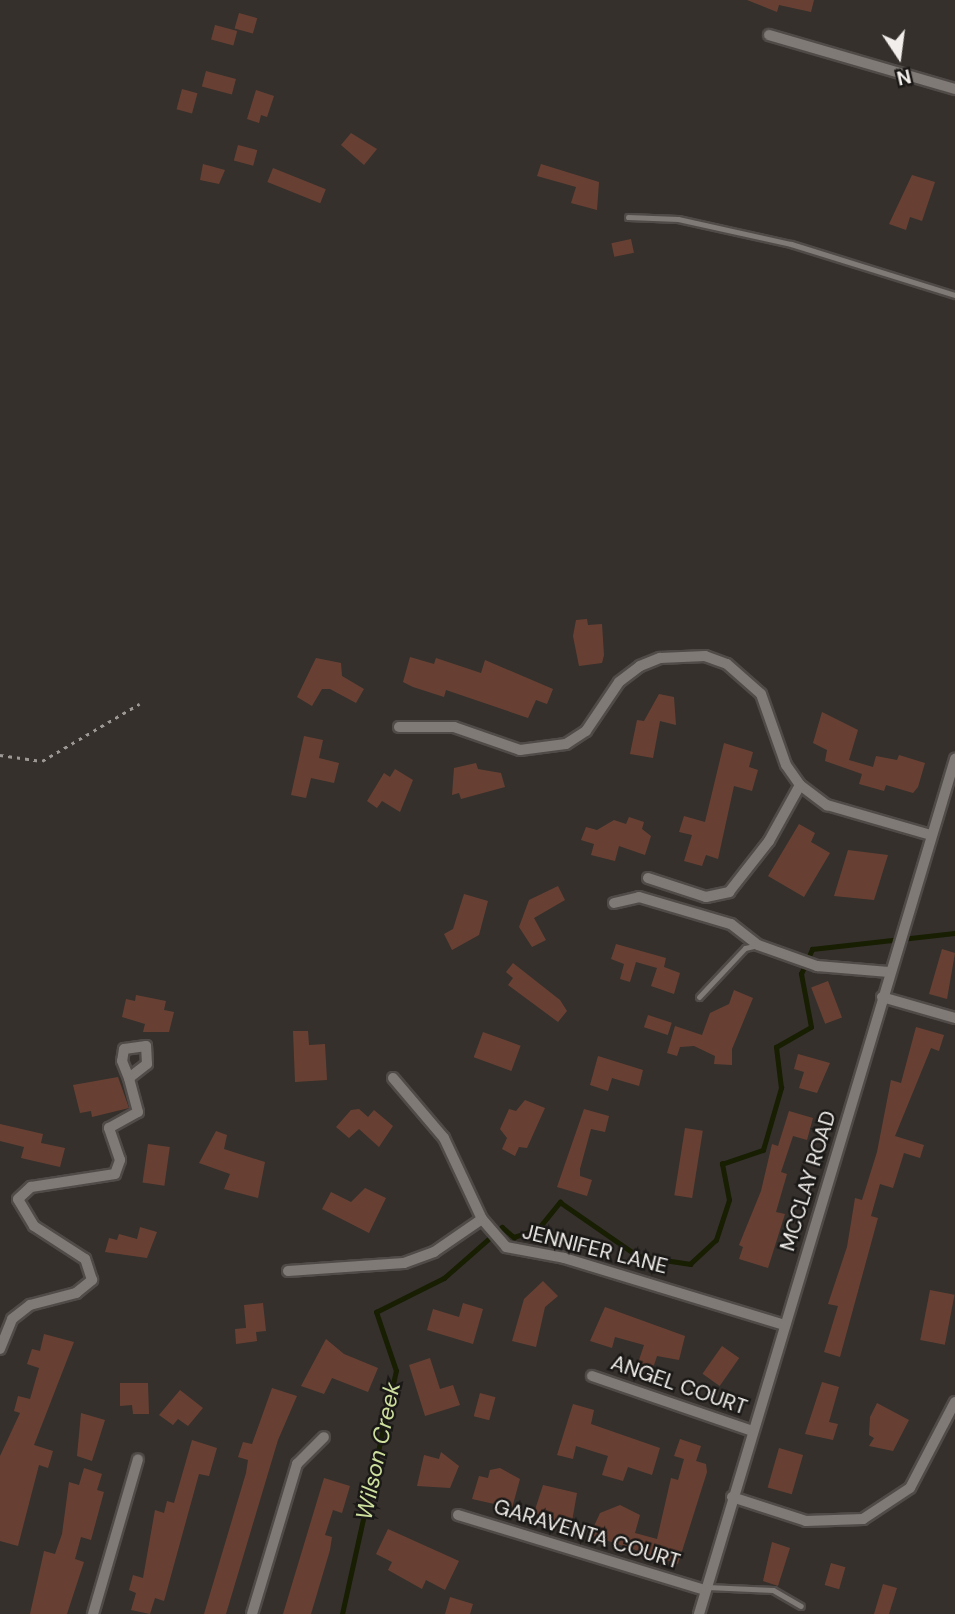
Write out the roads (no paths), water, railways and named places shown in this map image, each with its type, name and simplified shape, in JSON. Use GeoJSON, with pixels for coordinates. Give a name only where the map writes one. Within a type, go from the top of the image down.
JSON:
{"type":"FeatureCollection","features":[{"type":"Feature","properties":{"kind":"street"},"geometry":{"type":"LineString","coordinates":[[769,35],[955,89]]}},
{"type":"Feature","properties":{"kind":"street"},"geometry":{"type":"LineString","coordinates":[[399,727],[454,727],[520,750],[554,747],[586,731],[619,682],[640,666],[660,658],[705,656],[727,664],[761,694],[786,765],[800,785],[827,805],[931,835]]}},
{"type":"Feature","properties":{"kind":"street","name":"MCCLAY ROAD"},"geometry":{"type":"LineString","coordinates":[[699,1614],[785,1325],[839,1160],[881,997],[931,835],[951,787],[955,760]]}},
{"type":"Feature","properties":{"kind":"street"},"geometry":{"type":"LineString","coordinates":[[648,878],[706,897],[729,892],[769,841],[800,785]]}},
{"type":"Feature","properties":{"kind":"street"},"geometry":{"type":"LineString","coordinates":[[614,903],[639,897],[731,924],[758,945],[817,966],[889,972]]}},
{"type":"Feature","properties":{"kind":"street"},"geometry":{"type":"LineString","coordinates":[[881,997],[955,1018]]}},
{"type":"Feature","properties":{"kind":"street"},"geometry":{"type":"LineString","coordinates":[[1,1346],[12,1319],[30,1305],[76,1293],[92,1280],[78,1251],[34,1226],[18,1199],[31,1187],[115,1174],[120,1160],[109,1128],[138,1112],[129,1078]]}},
{"type":"Feature","properties":{"kind":"street","name":"JENNIFER LANE"},"geometry":{"type":"LineString","coordinates":[[393,1078],[444,1138],[484,1222],[506,1247],[564,1258],[785,1325]]}},
{"type":"Feature","properties":{"kind":"street"},"geometry":{"type":"LineString","coordinates":[[288,1271],[404,1263],[434,1252],[484,1222]]}},
{"type":"Feature","properties":{"kind":"street","name":"ANGEL COURT"},"geometry":{"type":"LineString","coordinates":[[592,1376],[753,1431]]}},
{"type":"Feature","properties":{"kind":"street"},"geometry":{"type":"LineString","coordinates":[[732,1497],[806,1521],[863,1519],[909,1488],[955,1402]]}},
{"type":"Feature","properties":{"kind":"street"},"geometry":{"type":"LineString","coordinates":[[252,1614],[297,1464],[324,1437]]}},
{"type":"Feature","properties":{"kind":"street"},"geometry":{"type":"LineString","coordinates":[[93,1614],[138,1458]]}},
{"type":"Feature","properties":{"kind":"street","name":"GARAVENTA COURT"},"geometry":{"type":"LineString","coordinates":[[458,1515],[706,1589]]}},
{"type":"Feature","properties":{"kind":"lane"},"geometry":{"type":"LineString","coordinates":[[628,217],[678,219],[791,244],[955,295]]}},
{"type":"Feature","properties":{"kind":"lane"},"geometry":{"type":"LineString","coordinates":[[699,997],[745,948],[758,945]]}},
{"type":"Feature","properties":{"kind":"lane"},"geometry":{"type":"LineString","coordinates":[[706,1589],[774,1590],[801,1606]]}},
{"type":"Feature","properties":{"kind":"waterway","name":"Wilson Creek"},"geometry":{"type":"LineString","coordinates":[[342,1614],[396,1371],[376,1312],[444,1278],[502,1227],[514,1237],[538,1229],[560,1202],[638,1256],[690,1264],[716,1240],[729,1200],[722,1164],[763,1150],[781,1088],[776,1047],[811,1027],[801,974],[812,949],[955,933]]}}]}
